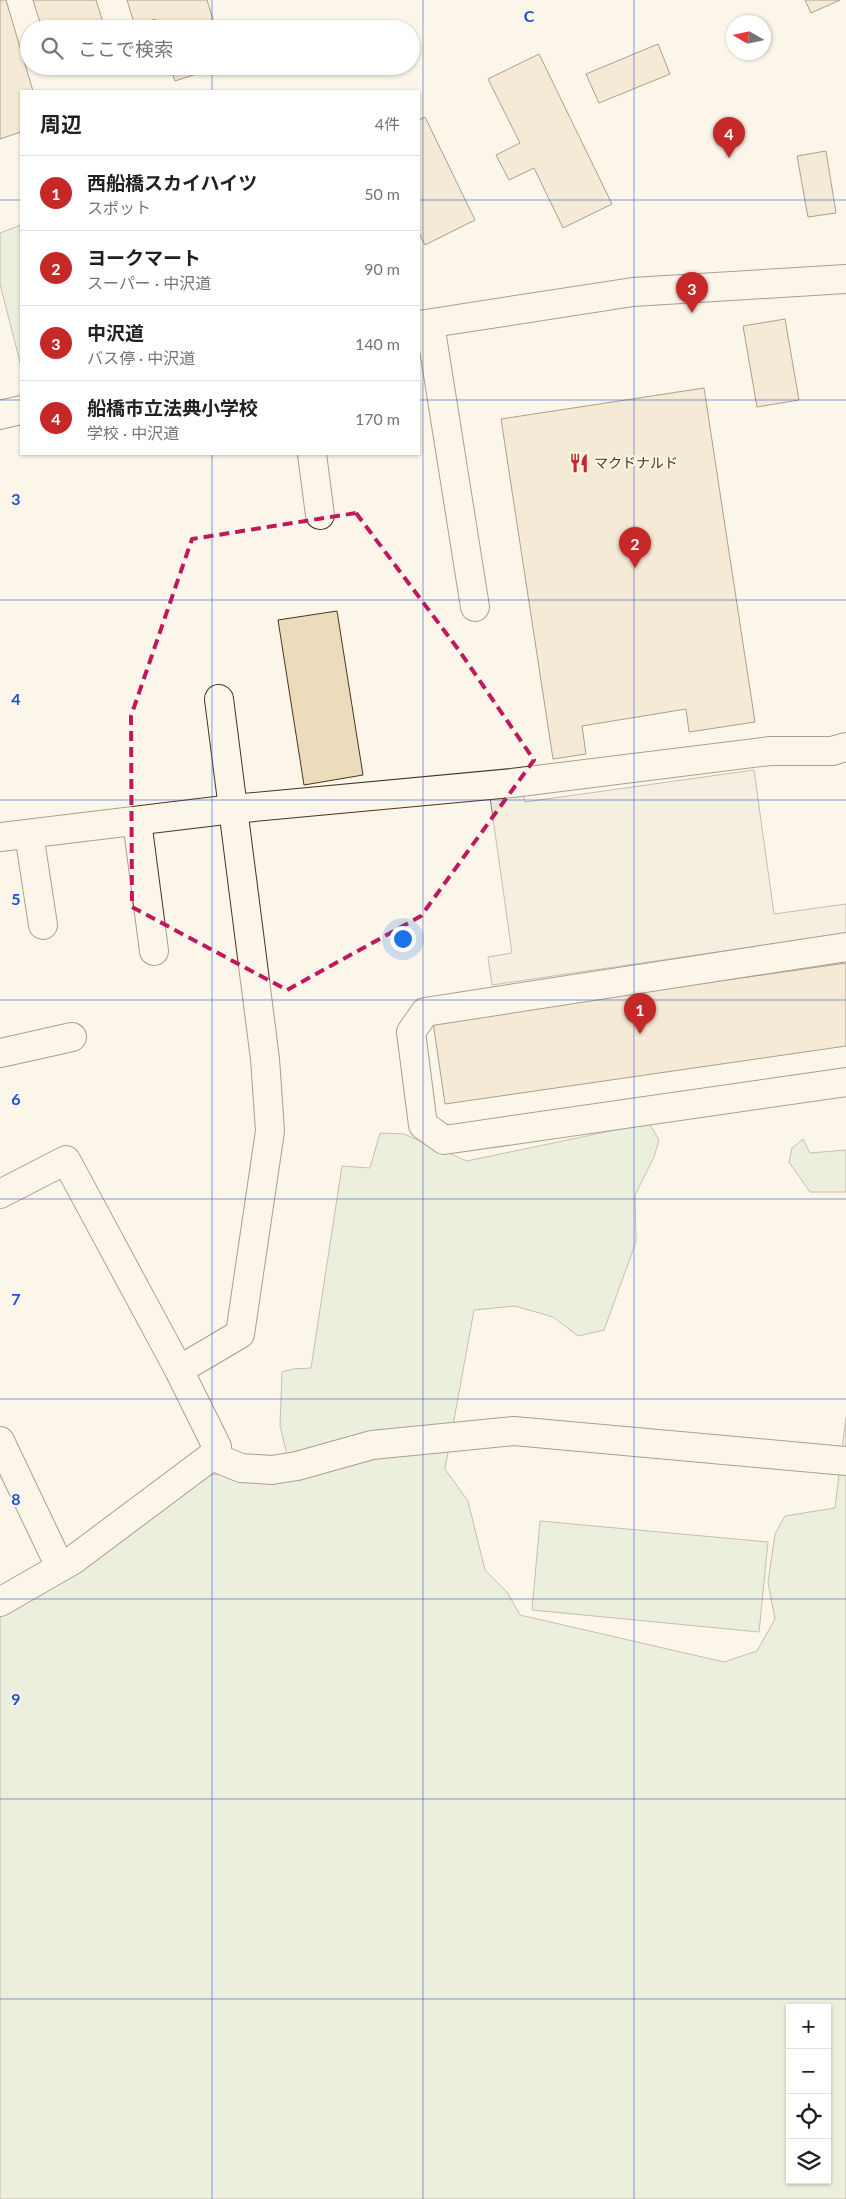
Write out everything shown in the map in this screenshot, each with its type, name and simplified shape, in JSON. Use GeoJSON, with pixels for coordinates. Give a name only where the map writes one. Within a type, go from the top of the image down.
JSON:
{"type":"FeatureCollection","features":[{"type":"Feature","properties":{"kind":"street"},"geometry":{"type":"LineString","coordinates":[[476,607],[424,324],[633,292],[846,279]]}},
{"type":"Feature","properties":{"kind":"street"},"geometry":{"type":"LineString","coordinates":[[0,415],[20,410]]}},
{"type":"Feature","properties":{"kind":"street"},"geometry":{"type":"LineString","coordinates":[[312,455],[320,515]]}},
{"type":"Feature","properties":{"kind":"street"},"geometry":{"type":"LineString","coordinates":[[179,1370],[240,1334],[270,1131],[265,1059],[219,699]]}},
{"type":"Feature","properties":{"kind":"street"},"geometry":{"type":"LineString","coordinates":[[0,837],[233,810],[512,783],[770,751],[832,751],[846,747]]}},
{"type":"Feature","properties":{"kind":"street"},"geometry":{"type":"LineString","coordinates":[[137,821],[154,951]]}},
{"type":"Feature","properties":{"kind":"street"},"geometry":{"type":"LineString","coordinates":[[29,834],[43,925]]}},
{"type":"Feature","properties":{"kind":"street"},"geometry":{"type":"LineString","coordinates":[[846,947],[425,1012],[412,1032],[423,1125],[444,1140],[846,1082]]}},
{"type":"Feature","properties":{"kind":"street"},"geometry":{"type":"LineString","coordinates":[[0,1052],[72,1037]]}},
{"type":"Feature","properties":{"kind":"street"},"geometry":{"type":"LineString","coordinates":[[0,1194],[66,1160],[179,1370],[217,1447],[212,1456],[73,1560],[0,1602]]}},
{"type":"Feature","properties":{"kind":"street"},"geometry":{"type":"LineString","coordinates":[[212,1456],[241,1468],[272,1470],[296,1466],[372,1445],[514,1431],[846,1461]]}},
{"type":"Feature","properties":{"kind":"street"},"geometry":{"type":"LineString","coordinates":[[0,1441],[60,1567]]}},
{"type":"Feature","properties":{"kind":"highlighted area"},"geometry":{"type":"Polygon","coordinates":[[[356,513],[458,649],[534,760],[421,916],[287,990],[132,907],[131,716],[192,539],[356,513]]]}},
{"type":"Feature","properties":{"kind":"green space"},"geometry":{"type":"Polygon","coordinates":[[[20,225],[20,362],[0,284],[0,233],[20,225]]]}},
{"type":"Feature","properties":{"kind":"green space"},"geometry":{"type":"Polygon","coordinates":[[[649,1123],[659,1140],[654,1157],[635,1195],[636,1242],[604,1330],[578,1336],[553,1317],[515,1306],[474,1310],[445,1469],[468,1501],[485,1570],[507,1592],[520,1615],[724,1662],[757,1651],[775,1619],[768,1582],[775,1534],[785,1516],[835,1508],[846,1417],[846,2199],[0,2199],[0,1615],[197,1476],[221,1474],[288,1459],[280,1426],[282,1372],[311,1368],[342,1166],[370,1168],[380,1133],[404,1134],[467,1161],[649,1123]]]}},
{"type":"Feature","properties":{"kind":"green space"},"geometry":{"type":"Polygon","coordinates":[[[803,1139],[810,1153],[846,1150],[846,1192],[810,1192],[789,1162],[792,1148],[803,1139]]]}},
{"type":"Feature","properties":{"kind":"green space"},"geometry":{"type":"Polygon","coordinates":[[[540,1521],[768,1542],[759,1632],[532,1610],[540,1521]]]}},
{"type":"Feature","properties":{"kind":"shaded area"},"geometry":{"type":"Polygon","coordinates":[[[754,770],[774,914],[846,904],[846,933],[492,985],[488,957],[512,953],[490,797],[523,793],[525,802],[754,770]]]}},
{"type":"Feature","properties":{"kind":"building"},"geometry":{"type":"Polygon","coordinates":[[[0,0],[6,0],[20,47],[20,75],[28,75],[33,90],[20,90],[20,132],[0,139],[0,0]]]}},
{"type":"Feature","properties":{"kind":"building"},"geometry":{"type":"Polygon","coordinates":[[[33,0],[96,0],[102,20],[39,20],[33,0]]]}},
{"type":"Feature","properties":{"kind":"building"},"geometry":{"type":"Polygon","coordinates":[[[127,0],[207,0],[213,20],[155,19],[133,20],[127,0]]]}},
{"type":"Feature","properties":{"kind":"building"},"geometry":{"type":"Polygon","coordinates":[[[805,0],[840,0],[811,13],[805,0]]]}},
{"type":"Feature","properties":{"kind":"building"},"geometry":{"type":"Polygon","coordinates":[[[658,44],[670,74],[599,103],[586,74],[658,44]]]}},
{"type":"Feature","properties":{"kind":"building"},"geometry":{"type":"Polygon","coordinates":[[[539,54],[612,204],[563,228],[534,168],[509,180],[496,155],[520,143],[488,79],[539,54]]]}},
{"type":"Feature","properties":{"kind":"building"},"geometry":{"type":"Polygon","coordinates":[[[173,75],[193,75],[175,81],[173,75]]]}},
{"type":"Feature","properties":{"kind":"building"},"geometry":{"type":"Polygon","coordinates":[[[425,117],[475,220],[425,245],[420,235],[420,120],[425,117]]]}},
{"type":"Feature","properties":{"kind":"building"},"geometry":{"type":"Polygon","coordinates":[[[826,151],[836,213],[808,217],[797,156],[826,151]]]}},
{"type":"Feature","properties":{"kind":"building"},"geometry":{"type":"Polygon","coordinates":[[[785,319],[799,400],[757,407],[743,326],[785,319]]]}},
{"type":"Feature","properties":{"kind":"building"},"geometry":{"type":"Polygon","coordinates":[[[704,388],[755,722],[689,732],[686,709],[582,726],[586,754],[553,759],[501,419],[704,388]]]}},
{"type":"Feature","properties":{"kind":"building"},"geometry":{"type":"Polygon","coordinates":[[[337,611],[363,775],[304,785],[278,620],[337,611]]]}},
{"type":"Feature","properties":{"kind":"building"},"geometry":{"type":"Polygon","coordinates":[[[846,963],[846,1046],[445,1104],[433,1022],[846,963]]]}},
{"type":"Feature","properties":{"kind":"place","name":"船橋市立法典小学校"},"geometry":{"type":"Point","coordinates":[729,158]}},
{"type":"Feature","properties":{"kind":"place","name":"中沢道"},"geometry":{"type":"Point","coordinates":[692,313]}},
{"type":"Feature","properties":{"kind":"place","name":"マクドナルド"},"geometry":{"type":"Point","coordinates":[579,463]}},
{"type":"Feature","properties":{"kind":"place","name":"ヨークマート"},"geometry":{"type":"Point","coordinates":[635,568]}},
{"type":"Feature","properties":{"kind":"place","name":"西船橋スカイハイツ"},"geometry":{"type":"Point","coordinates":[640,1034]}}]}
